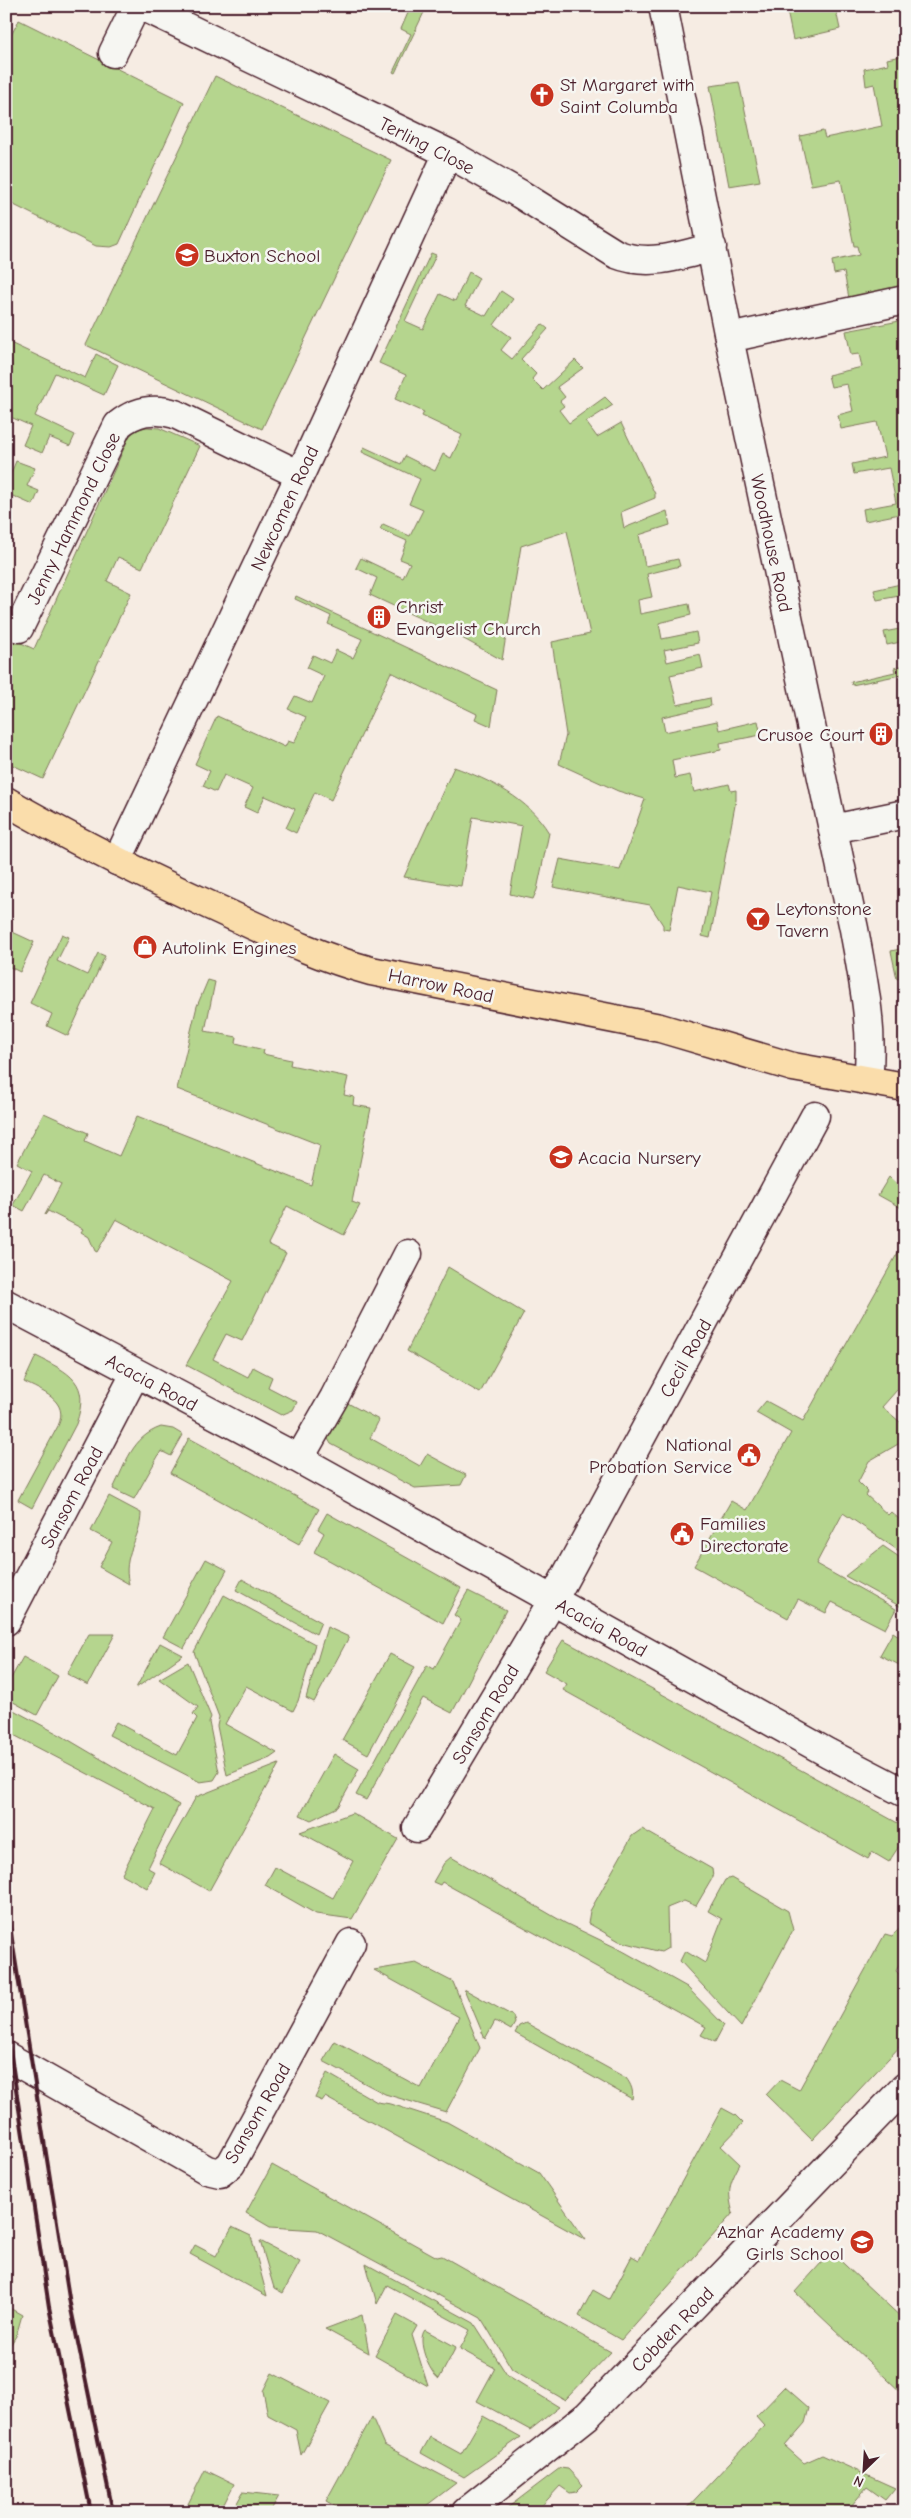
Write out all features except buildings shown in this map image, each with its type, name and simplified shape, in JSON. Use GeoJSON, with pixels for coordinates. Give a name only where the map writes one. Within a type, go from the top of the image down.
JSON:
{"type":"FeatureCollection","features":[{"type":"Feature","properties":{"kind":"main road","name":"Harrow Road"},"geometry":{"type":"LineString","coordinates":[[6,801],[56,831],[118,861],[278,938],[340,962],[371,971],[678,1032],[793,1067],[905,1086]]}},
{"type":"Feature","properties":{"kind":"street"},"geometry":{"type":"LineString","coordinates":[[113,53],[136,6]]}},
{"type":"Feature","properties":{"kind":"street","name":"Terling Close"},"geometry":{"type":"LineString","coordinates":[[142,6],[448,154],[520,194],[616,254],[630,260],[668,260],[712,247]]}},
{"type":"Feature","properties":{"kind":"street","name":"Woodhouse Road"},"geometry":{"type":"LineString","coordinates":[[663,6],[729,338],[833,828],[870,1016],[871,1051],[868,1080]]}},
{"type":"Feature","properties":{"kind":"street","name":"Newcomen Road"},"geometry":{"type":"LineString","coordinates":[[118,861],[300,475],[448,154]]}},
{"type":"Feature","properties":{"kind":"street"},"geometry":{"type":"LineString","coordinates":[[729,338],[905,300]]}},
{"type":"Feature","properties":{"kind":"street","name":"Jenny Hammond Close"},"geometry":{"type":"LineString","coordinates":[[19,628],[118,425],[135,414],[155,410],[175,414],[300,475]]}},
{"type":"Feature","properties":{"kind":"street"},"geometry":{"type":"LineString","coordinates":[[833,828],[905,814]]}},
{"type":"Feature","properties":{"kind":"street","name":"Cecil Road"},"geometry":{"type":"LineString","coordinates":[[553,1600],[815,1116]]}},
{"type":"Feature","properties":{"kind":"street"},"geometry":{"type":"LineString","coordinates":[[299,1459],[334,1398],[408,1254]]}},
{"type":"Feature","properties":{"kind":"street","name":"Acacia Road"},"geometry":{"type":"LineString","coordinates":[[6,1304],[299,1459],[828,1754],[905,1793]]}},
{"type":"Feature","properties":{"kind":"street","name":"Sansom Road"},"geometry":{"type":"LineString","coordinates":[[6,1621],[136,1374]]}},
{"type":"Feature","properties":{"kind":"street","name":"Sansom Road"},"geometry":{"type":"LineString","coordinates":[[417,1828],[553,1600]]}},
{"type":"Feature","properties":{"kind":"street","name":"Sansom Road"},"geometry":{"type":"LineString","coordinates":[[6,2056],[207,2170],[220,2173],[231,2164],[351,1943]]}},
{"type":"Feature","properties":{"kind":"street","name":"Cobden Road"},"geometry":{"type":"LineString","coordinates":[[466,2512],[587,2416],[905,2087]]}},
{"type":"Feature","properties":{"kind":"green space"},"geometry":{"type":"Polygon","coordinates":[[[411,6],[427,6],[395,73],[393,72],[411,34],[401,29],[411,6]]]}},
{"type":"Feature","properties":{"kind":"green space"},"geometry":{"type":"Polygon","coordinates":[[[786,6],[835,6],[840,29],[793,40],[786,6]]]}},
{"type":"Feature","properties":{"kind":"green space"},"geometry":{"type":"Polygon","coordinates":[[[19,20],[184,102],[119,244],[111,247],[96,246],[6,201],[6,45],[19,20]]]}},
{"type":"Feature","properties":{"kind":"green space"},"geometry":{"type":"Polygon","coordinates":[[[905,55],[905,182],[902,183],[905,194],[905,288],[849,298],[844,272],[834,274],[832,261],[859,255],[857,246],[854,246],[841,180],[811,185],[800,136],[823,131],[825,138],[882,126],[874,84],[866,86],[864,69],[888,64],[887,59],[905,55]]]}},
{"type":"Feature","properties":{"kind":"green space"},"geometry":{"type":"Polygon","coordinates":[[[215,76],[391,160],[262,429],[86,345],[215,76]]]}},
{"type":"Feature","properties":{"kind":"green space"},"geometry":{"type":"Polygon","coordinates":[[[739,82],[760,181],[729,186],[710,86],[739,82]]]}},
{"type":"Feature","properties":{"kind":"green space"},"geometry":{"type":"Polygon","coordinates":[[[431,253],[436,255],[405,321],[423,329],[440,294],[455,301],[469,272],[479,278],[465,306],[486,316],[501,291],[513,299],[494,325],[511,337],[501,350],[512,359],[542,324],[548,329],[521,359],[536,374],[532,379],[543,390],[575,360],[583,368],[557,387],[565,397],[560,401],[564,406],[559,410],[569,423],[605,397],[613,405],[586,422],[597,437],[621,423],[655,494],[655,498],[621,512],[624,528],[667,511],[670,525],[639,535],[645,566],[678,559],[680,566],[647,574],[652,597],[638,600],[640,614],[689,604],[691,615],[659,623],[662,639],[696,632],[698,643],[664,650],[667,662],[700,654],[703,668],[670,675],[677,705],[710,698],[711,706],[662,717],[665,732],[717,721],[719,730],[758,721],[761,735],[720,743],[721,750],[672,760],[675,778],[690,775],[694,792],[729,784],[731,791],[736,790],[736,800],[710,938],[702,936],[711,892],[678,885],[669,930],[663,929],[663,925],[650,905],[553,887],[560,859],[620,870],[645,799],[618,791],[559,764],[566,735],[552,642],[590,634],[567,531],[521,546],[502,660],[462,638],[370,595],[377,578],[356,568],[361,558],[403,578],[410,563],[400,559],[407,541],[380,529],[383,524],[410,536],[423,510],[409,504],[420,479],[362,452],[364,447],[401,464],[405,456],[435,471],[443,454],[451,458],[462,435],[422,416],[424,412],[395,399],[406,375],[379,363],[431,253]]]}},
{"type":"Feature","properties":{"kind":"green space"},"geometry":{"type":"Polygon","coordinates":[[[905,320],[905,513],[865,521],[863,509],[896,503],[889,468],[854,474],[852,464],[885,457],[877,422],[841,429],[838,415],[853,411],[847,384],[831,387],[828,375],[862,367],[859,354],[851,355],[846,331],[905,320]]]}},
{"type":"Feature","properties":{"kind":"green space"},"geometry":{"type":"Polygon","coordinates":[[[6,341],[85,378],[96,354],[118,365],[104,395],[55,373],[35,416],[75,435],[70,446],[49,437],[42,453],[23,445],[31,426],[6,415],[6,341]]]}},
{"type":"Feature","properties":{"kind":"green space"},"geometry":{"type":"Polygon","coordinates":[[[146,427],[159,428],[200,446],[142,568],[118,557],[107,581],[131,593],[43,779],[6,762],[6,697],[12,685],[6,682],[6,636],[34,649],[129,437],[135,430],[146,427]]]}},
{"type":"Feature","properties":{"kind":"green space"},"geometry":{"type":"Polygon","coordinates":[[[16,461],[35,468],[27,486],[39,491],[33,505],[6,493],[6,477],[9,478],[16,461]]]}},
{"type":"Feature","properties":{"kind":"green space"},"geometry":{"type":"Polygon","coordinates":[[[905,583],[905,595],[877,600],[874,590],[905,583]]]}},
{"type":"Feature","properties":{"kind":"green space"},"geometry":{"type":"Polygon","coordinates":[[[296,596],[497,690],[491,726],[475,719],[477,714],[391,672],[331,800],[315,792],[296,833],[286,828],[295,809],[265,796],[257,813],[244,807],[253,788],[224,775],[216,792],[203,786],[210,771],[195,764],[217,716],[285,747],[288,741],[294,743],[306,717],[288,709],[295,696],[312,703],[324,676],[307,668],[313,655],[330,663],[336,650],[353,658],[362,639],[328,624],[331,616],[295,599],[296,596]]]}},
{"type":"Feature","properties":{"kind":"green space"},"geometry":{"type":"Polygon","coordinates":[[[905,628],[905,641],[887,645],[884,632],[905,628]]]}},
{"type":"Feature","properties":{"kind":"green space"},"geometry":{"type":"Polygon","coordinates":[[[905,665],[905,674],[852,685],[851,682],[895,672],[894,668],[905,665]]]}},
{"type":"Feature","properties":{"kind":"green space"},"geometry":{"type":"Polygon","coordinates":[[[454,767],[508,792],[531,810],[549,833],[537,890],[533,899],[510,894],[522,826],[473,817],[461,886],[404,877],[454,767]]]}},
{"type":"Feature","properties":{"kind":"green space"},"geometry":{"type":"Polygon","coordinates":[[[6,929],[34,942],[20,972],[6,965],[6,929]]]}},
{"type":"Feature","properties":{"kind":"green space"},"geometry":{"type":"Polygon","coordinates":[[[62,934],[69,937],[57,961],[87,975],[98,953],[105,956],[68,1036],[47,1026],[52,1014],[30,1003],[62,934]]]}},
{"type":"Feature","properties":{"kind":"green space"},"geometry":{"type":"Polygon","coordinates":[[[905,948],[905,977],[897,979],[891,951],[905,948]]]}},
{"type":"Feature","properties":{"kind":"green space"},"geometry":{"type":"Polygon","coordinates":[[[208,980],[215,982],[205,1031],[237,1037],[236,1043],[264,1050],[263,1054],[291,1060],[290,1065],[348,1077],[344,1095],[354,1097],[353,1105],[371,1108],[352,1202],[360,1205],[344,1235],[287,1206],[268,1244],[286,1253],[242,1341],[226,1334],[213,1359],[248,1377],[253,1367],[272,1377],[268,1387],[297,1402],[293,1410],[281,1415],[186,1365],[233,1281],[116,1219],[97,1252],[95,1251],[89,1237],[81,1232],[83,1229],[48,1211],[45,1215],[61,1184],[44,1175],[24,1211],[13,1205],[32,1171],[17,1163],[44,1113],[88,1133],[85,1141],[119,1156],[137,1116],[311,1185],[320,1145],[177,1089],[197,1006],[208,980]]]}},
{"type":"Feature","properties":{"kind":"green space"},"geometry":{"type":"Polygon","coordinates":[[[889,1177],[905,1192],[905,1210],[878,1195],[889,1177]]]}},
{"type":"Feature","properties":{"kind":"green space"},"geometry":{"type":"Polygon","coordinates":[[[905,1240],[905,1381],[882,1407],[905,1426],[900,1443],[869,1461],[858,1482],[868,1492],[866,1495],[888,1515],[891,1512],[905,1524],[905,1555],[843,1513],[816,1564],[896,1609],[885,1629],[832,1602],[826,1613],[798,1599],[788,1618],[694,1566],[731,1501],[747,1510],[791,1433],[756,1413],[766,1401],[803,1421],[905,1240]]]}},
{"type":"Feature","properties":{"kind":"green space"},"geometry":{"type":"Polygon","coordinates":[[[448,1267],[524,1313],[480,1393],[407,1351],[448,1267]]]}},
{"type":"Feature","properties":{"kind":"green space"},"geometry":{"type":"Polygon","coordinates":[[[36,1356],[68,1374],[79,1389],[81,1398],[76,1424],[32,1508],[18,1500],[61,1417],[60,1409],[52,1398],[24,1382],[36,1356]]]}},
{"type":"Feature","properties":{"kind":"green space"},"geometry":{"type":"Polygon","coordinates":[[[342,1400],[379,1420],[370,1438],[420,1466],[427,1454],[466,1475],[461,1485],[415,1488],[331,1444],[327,1437],[342,1400]]]}},
{"type":"Feature","properties":{"kind":"green space"},"geometry":{"type":"Polygon","coordinates":[[[161,1427],[173,1429],[183,1435],[171,1456],[161,1451],[134,1499],[113,1489],[136,1444],[151,1431],[161,1427]]]}},
{"type":"Feature","properties":{"kind":"green space"},"geometry":{"type":"Polygon","coordinates":[[[189,1438],[319,1509],[299,1544],[170,1473],[189,1438]]]}},
{"type":"Feature","properties":{"kind":"green space"},"geometry":{"type":"Polygon","coordinates":[[[109,1496],[141,1513],[138,1531],[129,1556],[127,1574],[129,1584],[99,1567],[112,1542],[91,1531],[109,1496]]]}},
{"type":"Feature","properties":{"kind":"green space"},"geometry":{"type":"Polygon","coordinates":[[[327,1513],[461,1588],[443,1623],[314,1552],[324,1533],[318,1529],[327,1513]]]}},
{"type":"Feature","properties":{"kind":"green space"},"geometry":{"type":"Polygon","coordinates":[[[883,1546],[905,1561],[905,1609],[845,1576],[883,1546]]]}},
{"type":"Feature","properties":{"kind":"green space"},"geometry":{"type":"Polygon","coordinates":[[[206,1559],[227,1570],[184,1648],[163,1637],[206,1559]]]}},
{"type":"Feature","properties":{"kind":"green space"},"geometry":{"type":"Polygon","coordinates":[[[242,1579],[321,1622],[316,1634],[236,1590],[242,1579]]]}},
{"type":"Feature","properties":{"kind":"green space"},"geometry":{"type":"Polygon","coordinates":[[[468,1591],[506,1610],[452,1713],[423,1698],[366,1800],[356,1795],[427,1665],[434,1669],[461,1620],[454,1615],[468,1591]]]}},
{"type":"Feature","properties":{"kind":"green space"},"geometry":{"type":"Polygon","coordinates":[[[224,1595],[315,1644],[298,1701],[293,1711],[246,1686],[225,1724],[277,1753],[270,1758],[227,1775],[217,1726],[219,1717],[194,1652],[224,1595]]]}},
{"type":"Feature","properties":{"kind":"green space"},"geometry":{"type":"Polygon","coordinates":[[[327,1627],[349,1637],[314,1702],[306,1698],[327,1627]]]}},
{"type":"Feature","properties":{"kind":"green space"},"geometry":{"type":"Polygon","coordinates":[[[893,1632],[905,1640],[905,1668],[880,1655],[893,1632]]]}},
{"type":"Feature","properties":{"kind":"green space"},"geometry":{"type":"Polygon","coordinates":[[[89,1634],[115,1634],[88,1685],[67,1674],[89,1634]]]}},
{"type":"Feature","properties":{"kind":"green space"},"geometry":{"type":"Polygon","coordinates":[[[563,1640],[905,1827],[902,1841],[889,1862],[872,1852],[868,1859],[563,1690],[567,1684],[544,1671],[563,1640]]]}},
{"type":"Feature","properties":{"kind":"green space"},"geometry":{"type":"Polygon","coordinates":[[[160,1643],[183,1655],[136,1688],[160,1643]]]}},
{"type":"Feature","properties":{"kind":"green space"},"geometry":{"type":"Polygon","coordinates":[[[390,1654],[415,1667],[368,1754],[342,1740],[390,1654]]]}},
{"type":"Feature","properties":{"kind":"green space"},"geometry":{"type":"Polygon","coordinates":[[[23,1657],[58,1676],[37,1715],[6,1698],[6,1687],[23,1657]]]}},
{"type":"Feature","properties":{"kind":"green space"},"geometry":{"type":"Polygon","coordinates":[[[188,1662],[211,1717],[209,1722],[219,1772],[214,1780],[200,1782],[109,1735],[116,1722],[177,1755],[197,1718],[193,1714],[198,1707],[159,1679],[188,1662]]]}},
{"type":"Feature","properties":{"kind":"green space"},"geometry":{"type":"Polygon","coordinates":[[[6,1706],[62,1736],[179,1805],[148,1868],[155,1872],[147,1888],[122,1874],[155,1809],[6,1731],[6,1706]]]}},
{"type":"Feature","properties":{"kind":"green space"},"geometry":{"type":"Polygon","coordinates":[[[334,1754],[359,1769],[338,1807],[311,1820],[300,1815],[334,1754]]]}},
{"type":"Feature","properties":{"kind":"green space"},"geometry":{"type":"Polygon","coordinates":[[[279,1764],[209,1891],[159,1863],[196,1797],[279,1764]]]}},
{"type":"Feature","properties":{"kind":"green space"},"geometry":{"type":"Polygon","coordinates":[[[352,1813],[398,1839],[352,1919],[316,1914],[265,1885],[275,1867],[333,1898],[353,1861],[300,1832],[352,1813]]]}},
{"type":"Feature","properties":{"kind":"green space"},"geometry":{"type":"Polygon","coordinates":[[[642,1829],[712,1869],[713,1877],[696,1906],[684,1901],[667,1908],[668,1948],[661,1952],[619,1941],[588,1923],[590,1911],[632,1836],[642,1829]]]}},
{"type":"Feature","properties":{"kind":"green space"},"geometry":{"type":"Polygon","coordinates":[[[451,1857],[565,1923],[621,1950],[687,1987],[724,2025],[715,2042],[701,2035],[706,2027],[442,1882],[440,1885],[433,1882],[444,1863],[451,1857]]]}},
{"type":"Feature","properties":{"kind":"green space"},"geometry":{"type":"Polygon","coordinates":[[[731,1878],[788,1911],[793,1930],[741,2027],[680,1961],[685,1951],[705,1963],[722,1919],[708,1911],[725,1880],[731,1878]]]}},
{"type":"Feature","properties":{"kind":"green space"},"geometry":{"type":"Polygon","coordinates":[[[905,1922],[905,1954],[896,1971],[905,1980],[905,1990],[899,2017],[904,2042],[812,2140],[766,2095],[780,2080],[799,2090],[885,1934],[892,1936],[905,1922]]]}},
{"type":"Feature","properties":{"kind":"green space"},"geometry":{"type":"Polygon","coordinates":[[[416,1963],[453,1982],[480,2048],[446,2112],[385,2094],[323,2061],[335,2041],[421,2088],[459,2017],[374,1970],[416,1963]]]}},
{"type":"Feature","properties":{"kind":"green space"},"geometry":{"type":"Polygon","coordinates":[[[464,1989],[513,2016],[515,2023],[511,2030],[495,2021],[485,2039],[464,1989]]]}},
{"type":"Feature","properties":{"kind":"green space"},"geometry":{"type":"Polygon","coordinates":[[[526,2023],[626,2078],[632,2088],[632,2099],[515,2033],[519,2026],[526,2023]]]}},
{"type":"Feature","properties":{"kind":"green space"},"geometry":{"type":"Polygon","coordinates":[[[327,2073],[377,2102],[391,2104],[447,2122],[539,2173],[586,2240],[325,2097],[322,2101],[315,2098],[327,2073]]]}},
{"type":"Feature","properties":{"kind":"green space"},"geometry":{"type":"Polygon","coordinates":[[[722,2108],[735,2115],[743,2123],[721,2146],[740,2164],[730,2188],[733,2213],[621,2340],[579,2316],[593,2290],[609,2299],[632,2256],[639,2260],[722,2108]]]}},
{"type":"Feature","properties":{"kind":"green space"},"geometry":{"type":"Polygon","coordinates":[[[272,2165],[437,2257],[442,2256],[611,2352],[565,2400],[512,2369],[481,2318],[317,2230],[270,2227],[246,2213],[272,2165]]]}},
{"type":"Feature","properties":{"kind":"green space"},"geometry":{"type":"Polygon","coordinates":[[[232,2227],[251,2236],[267,2296],[190,2254],[195,2245],[216,2256],[232,2227]]]}},
{"type":"Feature","properties":{"kind":"green space"},"geometry":{"type":"Polygon","coordinates":[[[260,2241],[300,2262],[283,2293],[274,2288],[260,2241]]]}},
{"type":"Feature","properties":{"kind":"green space"},"geometry":{"type":"Polygon","coordinates":[[[831,2252],[905,2321],[905,2396],[795,2292],[831,2252]]]}},
{"type":"Feature","properties":{"kind":"green space"},"geometry":{"type":"Polygon","coordinates":[[[366,2264],[474,2323],[507,2375],[559,2407],[530,2430],[477,2401],[495,2368],[460,2349],[470,2330],[387,2285],[377,2304],[366,2264]]]}},
{"type":"Feature","properties":{"kind":"green space"},"geometry":{"type":"Polygon","coordinates":[[[6,2306],[22,2315],[16,2336],[6,2352],[6,2306]]]}},
{"type":"Feature","properties":{"kind":"green space"},"geometry":{"type":"Polygon","coordinates":[[[362,2315],[369,2353],[325,2329],[362,2315]]]}},
{"type":"Feature","properties":{"kind":"green space"},"geometry":{"type":"Polygon","coordinates":[[[397,2315],[417,2326],[412,2335],[428,2386],[375,2356],[397,2315]]]}},
{"type":"Feature","properties":{"kind":"green space"},"geometry":{"type":"Polygon","coordinates":[[[425,2330],[456,2347],[439,2379],[431,2370],[425,2356],[422,2341],[425,2330]]]}},
{"type":"Feature","properties":{"kind":"green space"},"geometry":{"type":"Polygon","coordinates":[[[272,2373],[330,2403],[301,2455],[296,2430],[268,2415],[263,2391],[272,2373]]]}},
{"type":"Feature","properties":{"kind":"green space"},"geometry":{"type":"Polygon","coordinates":[[[785,2387],[809,2408],[805,2423],[785,2446],[804,2463],[822,2455],[895,2488],[885,2500],[867,2487],[846,2512],[683,2512],[764,2426],[756,2417],[785,2387]]]}},
{"type":"Feature","properties":{"kind":"green space"},"geometry":{"type":"Polygon","coordinates":[[[483,2416],[521,2437],[464,2477],[421,2453],[430,2437],[461,2454],[483,2416]]]}},
{"type":"Feature","properties":{"kind":"green space"},"geometry":{"type":"Polygon","coordinates":[[[372,2417],[384,2445],[456,2483],[418,2512],[345,2512],[326,2501],[372,2417]]]}},
{"type":"Feature","properties":{"kind":"green space"},"geometry":{"type":"Polygon","coordinates":[[[560,2468],[568,2469],[583,2485],[576,2492],[570,2493],[560,2486],[536,2512],[502,2512],[560,2468]]]}},
{"type":"Feature","properties":{"kind":"green space"},"geometry":{"type":"Polygon","coordinates":[[[205,2470],[234,2484],[220,2512],[184,2512],[205,2470]]]}},
{"type":"Feature","properties":{"kind":"green space"},"geometry":{"type":"Polygon","coordinates":[[[243,2492],[279,2496],[270,2512],[232,2512],[243,2492]]]}},
{"type":"Feature","properties":{"kind":"railway"},"geometry":{"type":"LineString","coordinates":[[6,1902],[70,2304],[113,2512]]}},
{"type":"Feature","properties":{"kind":"railway"},"geometry":{"type":"LineString","coordinates":[[6,2023],[49,2307],[91,2512]]}},
{"type":"Feature","properties":{"kind":"place","name":"St Margaret with Saint Columba"},"geometry":{"type":"Point","coordinates":[542,95]}},
{"type":"Feature","properties":{"kind":"place","name":"Buxton School"},"geometry":{"type":"Point","coordinates":[187,255]}},
{"type":"Feature","properties":{"kind":"place","name":"Christ Evangelist Church"},"geometry":{"type":"Point","coordinates":[379,617]}},
{"type":"Feature","properties":{"kind":"place","name":"Crusoe Court"},"geometry":{"type":"Point","coordinates":[881,734]}},
{"type":"Feature","properties":{"kind":"place","name":"Leytonstone Tavern"},"geometry":{"type":"Point","coordinates":[758,919]}},
{"type":"Feature","properties":{"kind":"place","name":"Autolink Engines"},"geometry":{"type":"Point","coordinates":[145,947]}},
{"type":"Feature","properties":{"kind":"place","name":"Acacia Nursery"},"geometry":{"type":"Point","coordinates":[561,1157]}},
{"type":"Feature","properties":{"kind":"place","name":"National Probation Service"},"geometry":{"type":"Point","coordinates":[749,1455]}},
{"type":"Feature","properties":{"kind":"place","name":"Families Directorate"},"geometry":{"type":"Point","coordinates":[682,1534]}},
{"type":"Feature","properties":{"kind":"place","name":"Azhar Academy Girls School"},"geometry":{"type":"Point","coordinates":[862,2242]}}]}
